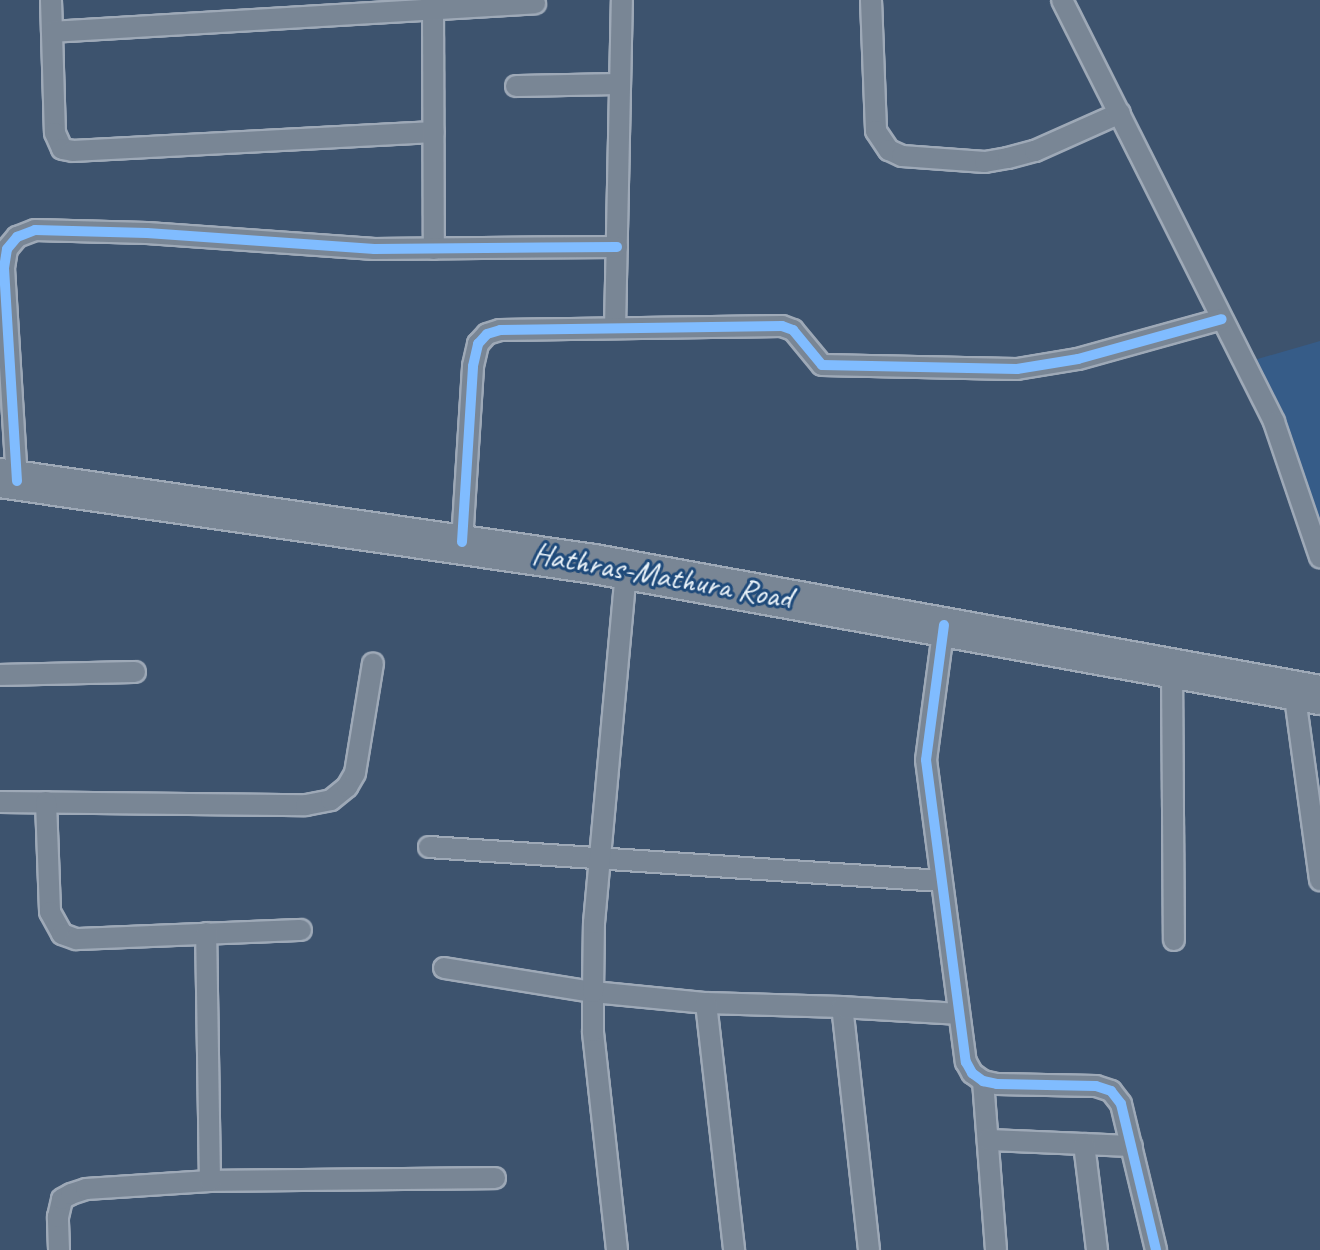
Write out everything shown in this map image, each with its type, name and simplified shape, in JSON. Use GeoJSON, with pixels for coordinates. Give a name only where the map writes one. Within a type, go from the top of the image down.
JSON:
{"type":"FeatureCollection","features":[{"type":"Feature","properties":{"kind":"highway","name":"Hathras-Mathura Road"},"geometry":{"type":"LineString","coordinates":[[9,479],[462,542],[626,569],[1307,693]]}},
{"type":"Feature","properties":{"kind":"street"},"geometry":{"type":"LineString","coordinates":[[51,0],[55,133],[62,149],[73,151],[434,132]]}},
{"type":"Feature","properties":{"kind":"street"},"geometry":{"type":"LineString","coordinates":[[615,328],[622,0]]}},
{"type":"Feature","properties":{"kind":"street"},"geometry":{"type":"LineString","coordinates":[[871,0],[876,131],[889,150],[902,156],[985,162],[1008,158],[1035,151],[1120,113]]}},
{"type":"Feature","properties":{"kind":"street"},"geometry":{"type":"LineString","coordinates":[[1062,0],[1274,422],[1320,557]]}},
{"type":"Feature","properties":{"kind":"street"},"geometry":{"type":"LineString","coordinates":[[52,32],[535,3]]}},
{"type":"Feature","properties":{"kind":"street"},"geometry":{"type":"LineString","coordinates":[[433,9],[434,249]]}},
{"type":"Feature","properties":{"kind":"street"},"geometry":{"type":"LineString","coordinates":[[516,86],[620,84]]}},
{"type":"Feature","properties":{"kind":"street"},"geometry":{"type":"LineString","coordinates":[[9,479],[4,268],[7,249],[17,237],[35,230],[147,233],[374,249],[617,247]]}},
{"type":"Feature","properties":{"kind":"street"},"geometry":{"type":"LineString","coordinates":[[462,542],[478,344],[487,334],[500,330],[782,326],[793,330],[822,365],[837,368],[1017,369],[1078,359],[1222,319]]}},
{"type":"Feature","properties":{"kind":"street"},"geometry":{"type":"LineString","coordinates":[[617,1250],[594,1047],[593,992],[600,858],[626,569]]}},
{"type":"Feature","properties":{"kind":"street"},"geometry":{"type":"LineString","coordinates":[[944,625],[926,747],[966,1062],[972,1073],[983,1081],[1096,1086],[1111,1091],[1121,1104],[1156,1250]]}},
{"type":"Feature","properties":{"kind":"street"},"geometry":{"type":"LineString","coordinates":[[0,802],[306,805],[331,800],[347,787],[355,773],[373,663]]}},
{"type":"Feature","properties":{"kind":"street"},"geometry":{"type":"LineString","coordinates":[[1172,668],[1174,940]]}},
{"type":"Feature","properties":{"kind":"street"},"geometry":{"type":"LineString","coordinates":[[0,675],[135,672]]}},
{"type":"Feature","properties":{"kind":"street"},"geometry":{"type":"LineString","coordinates":[[1307,693],[1320,880]]}},
{"type":"Feature","properties":{"kind":"street"},"geometry":{"type":"LineString","coordinates":[[46,802],[50,912],[62,934],[76,939],[301,930]]}},
{"type":"Feature","properties":{"kind":"street"},"geometry":{"type":"LineString","coordinates":[[429,847],[941,881]]}},
{"type":"Feature","properties":{"kind":"street"},"geometry":{"type":"LineString","coordinates":[[206,933],[210,1181]]}},
{"type":"Feature","properties":{"kind":"street"},"geometry":{"type":"LineString","coordinates":[[444,968],[593,992],[706,1003],[959,1014]]}},
{"type":"Feature","properties":{"kind":"street"},"geometry":{"type":"LineString","coordinates":[[706,1003],[734,1250]]}},
{"type":"Feature","properties":{"kind":"street"},"geometry":{"type":"LineString","coordinates":[[842,1007],[869,1250]]}},
{"type":"Feature","properties":{"kind":"street"},"geometry":{"type":"LineString","coordinates":[[983,1081],[996,1250]]}},
{"type":"Feature","properties":{"kind":"street"},"geometry":{"type":"LineString","coordinates":[[988,1140],[1132,1146]]}},
{"type":"Feature","properties":{"kind":"street"},"geometry":{"type":"LineString","coordinates":[[1084,1144],[1097,1250]]}},
{"type":"Feature","properties":{"kind":"street"},"geometry":{"type":"LineString","coordinates":[[59,1250],[58,1217],[62,1199],[86,1189],[210,1181],[495,1178]]}},
{"type":"Feature","properties":{"kind":"shaded area"},"geometry":{"type":"Polygon","coordinates":[[[1320,341],[1320,522],[1254,360],[1320,341]]]}},
{"type":"Feature","properties":{"kind":"cycle path"},"geometry":{"type":"LineString","coordinates":[[17,481],[4,268],[7,249],[17,237],[35,230],[147,233],[374,249],[617,247]]}},
{"type":"Feature","properties":{"kind":"cycle path"},"geometry":{"type":"LineString","coordinates":[[462,542],[473,366],[478,344],[487,334],[500,330],[782,326],[793,330],[822,365],[1017,369],[1078,359],[1222,319]]}},
{"type":"Feature","properties":{"kind":"cycle path"},"geometry":{"type":"LineString","coordinates":[[944,625],[926,760],[966,1062],[972,1073],[983,1081],[997,1084],[1096,1086],[1111,1091],[1121,1104],[1156,1250]]}}]}
